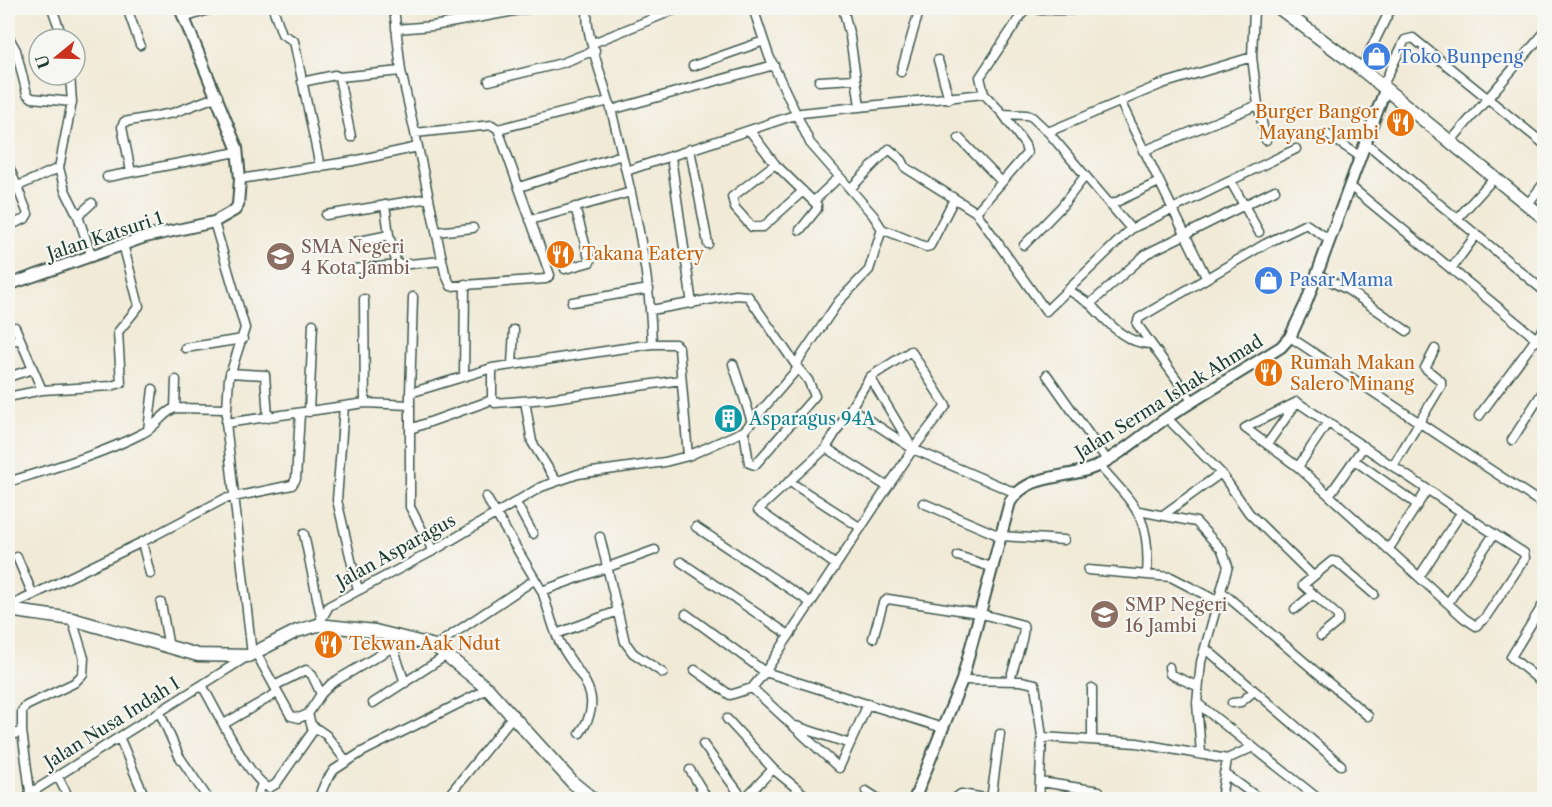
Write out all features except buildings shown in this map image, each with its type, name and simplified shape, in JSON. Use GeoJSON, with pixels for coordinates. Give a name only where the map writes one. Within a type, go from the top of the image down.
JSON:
{"type":"FeatureCollection","features":[{"type":"Feature","properties":{"kind":"main road"},"geometry":{"type":"LineString","coordinates":[[1040,8],[1072,8]]}},
{"type":"Feature","properties":{"kind":"main road"},"geometry":{"type":"LineString","coordinates":[[1279,8],[1361,69],[1545,218]]}},
{"type":"Feature","properties":{"kind":"main road"},"geometry":{"type":"LineString","coordinates":[[8,609],[72,619],[198,655],[252,654],[320,621],[375,631],[395,642],[435,646],[488,688],[572,782],[594,800]]}},
{"type":"Feature","properties":{"kind":"street"},"geometry":{"type":"LineString","coordinates":[[52,8],[59,27]]}},
{"type":"Feature","properties":{"kind":"street"},"geometry":{"type":"LineString","coordinates":[[127,8],[140,45]]}},
{"type":"Feature","properties":{"kind":"street"},"geometry":{"type":"LineString","coordinates":[[214,8],[182,13],[218,96],[237,152],[240,179],[238,205],[229,215],[214,222],[243,321],[243,339],[230,372],[226,423],[252,654],[295,718],[308,714],[321,694],[332,683],[395,642],[405,683]]}},
{"type":"Feature","properties":{"kind":"street"},"geometry":{"type":"LineString","coordinates":[[273,8],[282,34],[294,41],[320,167]]}},
{"type":"Feature","properties":{"kind":"street"},"geometry":{"type":"LineString","coordinates":[[394,8],[401,71],[449,285],[549,277],[498,129],[492,125],[415,133]]}},
{"type":"Feature","properties":{"kind":"street"},"geometry":{"type":"LineString","coordinates":[[396,28],[433,26],[531,8]]}},
{"type":"Feature","properties":{"kind":"street"},"geometry":{"type":"LineString","coordinates":[[588,8],[587,26],[632,192],[649,289],[652,344]]}},
{"type":"Feature","properties":{"kind":"street"},"geometry":{"type":"LineString","coordinates":[[489,81],[562,63],[679,8]]}},
{"type":"Feature","properties":{"kind":"street"},"geometry":{"type":"LineString","coordinates":[[753,8],[774,65],[810,143],[882,229],[926,247],[930,246],[954,200]]}},
{"type":"Feature","properties":{"kind":"street"},"geometry":{"type":"LineString","coordinates":[[843,8],[850,37],[860,106]]}},
{"type":"Feature","properties":{"kind":"street"},"geometry":{"type":"LineString","coordinates":[[901,72],[920,8]]}},
{"type":"Feature","properties":{"kind":"street"},"geometry":{"type":"LineString","coordinates":[[976,212],[1027,150],[1003,114],[984,94],[980,76],[1026,8]]}},
{"type":"Feature","properties":{"kind":"street"},"geometry":{"type":"LineString","coordinates":[[1254,8],[1252,57],[1258,105],[1266,140]]}},
{"type":"Feature","properties":{"kind":"street"},"geometry":{"type":"LineString","coordinates":[[1361,69],[1391,8]]}},
{"type":"Feature","properties":{"kind":"street"},"geometry":{"type":"LineString","coordinates":[[1450,142],[1545,33]]}},
{"type":"Feature","properties":{"kind":"street"},"geometry":{"type":"LineString","coordinates":[[8,36],[16,50],[27,94],[32,98],[72,102]]}},
{"type":"Feature","properties":{"kind":"street"},"geometry":{"type":"LineString","coordinates":[[1384,88],[1405,40],[1410,38],[1545,144]]}},
{"type":"Feature","properties":{"kind":"street"},"geometry":{"type":"LineString","coordinates":[[693,66],[764,41]]}},
{"type":"Feature","properties":{"kind":"street"},"geometry":{"type":"LineString","coordinates":[[1048,132],[1181,78],[1252,57]]}},
{"type":"Feature","properties":{"kind":"street"},"geometry":{"type":"LineString","coordinates":[[938,60],[949,99]]}},
{"type":"Feature","properties":{"kind":"street"},"geometry":{"type":"LineString","coordinates":[[498,129],[610,105],[774,65]]}},
{"type":"Feature","properties":{"kind":"street"},"geometry":{"type":"LineString","coordinates":[[302,82],[335,75],[401,71]]}},
{"type":"Feature","properties":{"kind":"street"},"geometry":{"type":"LineString","coordinates":[[339,76],[351,137]]}},
{"type":"Feature","properties":{"kind":"street"},"geometry":{"type":"LineString","coordinates":[[819,81],[855,79]]}},
{"type":"Feature","properties":{"kind":"street"},"geometry":{"type":"LineString","coordinates":[[71,87],[72,102],[59,168],[65,190],[78,216],[92,257]]}},
{"type":"Feature","properties":{"kind":"street","name":"Jalan Serma Ishak Ahmad"},"geometry":{"type":"LineString","coordinates":[[1016,493],[1035,480],[1079,474],[1103,462],[1167,418],[1281,347],[1290,337],[1317,274],[1384,88]]}},
{"type":"Feature","properties":{"kind":"street"},"geometry":{"type":"LineString","coordinates":[[626,171],[798,114],[984,94]]}},
{"type":"Feature","properties":{"kind":"street"},"geometry":{"type":"LineString","coordinates":[[131,172],[122,127],[124,122],[173,113],[218,96]]}},
{"type":"Feature","properties":{"kind":"street"},"geometry":{"type":"LineString","coordinates":[[1120,101],[1205,275]]}},
{"type":"Feature","properties":{"kind":"street"},"geometry":{"type":"LineString","coordinates":[[1143,151],[1219,118],[1258,105]]}},
{"type":"Feature","properties":{"kind":"street"},"geometry":{"type":"LineString","coordinates":[[1003,114],[1027,115],[1048,132],[1131,229]]}},
{"type":"Feature","properties":{"kind":"street"},"geometry":{"type":"LineString","coordinates":[[750,131],[775,164],[814,201],[818,208],[800,230]]}},
{"type":"Feature","properties":{"kind":"street"},"geometry":{"type":"LineString","coordinates":[[1328,135],[1361,156]]}},
{"type":"Feature","properties":{"kind":"street"},"geometry":{"type":"LineString","coordinates":[[959,138],[1001,181]]}},
{"type":"Feature","properties":{"kind":"street"},"geometry":{"type":"LineString","coordinates":[[1366,143],[1545,291]]}},
{"type":"Feature","properties":{"kind":"street"},"geometry":{"type":"LineString","coordinates":[[240,179],[320,167],[418,147]]}},
{"type":"Feature","properties":{"kind":"street"},"geometry":{"type":"LineString","coordinates":[[690,149],[708,244]]}},
{"type":"Feature","properties":{"kind":"street"},"geometry":{"type":"LineString","coordinates":[[850,189],[889,149],[902,160],[906,168],[976,212],[1044,311],[1050,311],[1131,229],[1296,149]]}},
{"type":"Feature","properties":{"kind":"street"},"geometry":{"type":"LineString","coordinates":[[107,177],[237,152]]}},
{"type":"Feature","properties":{"kind":"street"},"geometry":{"type":"LineString","coordinates":[[519,188],[622,155]]}},
{"type":"Feature","properties":{"kind":"street"},"geometry":{"type":"LineString","coordinates":[[671,157],[692,304]]}},
{"type":"Feature","properties":{"kind":"street"},"geometry":{"type":"LineString","coordinates":[[8,164],[13,182],[28,214],[25,219],[8,226]]}},
{"type":"Feature","properties":{"kind":"street"},"geometry":{"type":"LineString","coordinates":[[775,164],[732,198],[735,208],[752,226],[763,227],[803,191]]}},
{"type":"Feature","properties":{"kind":"street"},"geometry":{"type":"LineString","coordinates":[[13,182],[59,168]]}},
{"type":"Feature","properties":{"kind":"street"},"geometry":{"type":"LineString","coordinates":[[1024,246],[1062,206],[1085,176]]}},
{"type":"Feature","properties":{"kind":"street"},"geometry":{"type":"LineString","coordinates":[[814,201],[838,178]]}},
{"type":"Feature","properties":{"kind":"street"},"geometry":{"type":"LineString","coordinates":[[1457,219],[1494,178]]}},
{"type":"Feature","properties":{"kind":"street"},"geometry":{"type":"LineString","coordinates":[[1110,205],[1159,182]]}},
{"type":"Feature","properties":{"kind":"street"},"geometry":{"type":"LineString","coordinates":[[1230,182],[1259,232]]}},
{"type":"Feature","properties":{"kind":"street"},"geometry":{"type":"LineString","coordinates":[[1527,205],[1545,183]]}},
{"type":"Feature","properties":{"kind":"street"},"geometry":{"type":"LineString","coordinates":[[1350,186],[1545,345]]}},
{"type":"Feature","properties":{"kind":"street"},"geometry":{"type":"LineString","coordinates":[[1090,304],[1137,260],[1275,190]]}},
{"type":"Feature","properties":{"kind":"street"},"geometry":{"type":"LineString","coordinates":[[530,220],[632,192]]}},
{"type":"Feature","properties":{"kind":"street"},"geometry":{"type":"LineString","coordinates":[[326,215],[429,198]]}},
{"type":"Feature","properties":{"kind":"street"},"geometry":{"type":"LineString","coordinates":[[78,216],[92,202]]}},
{"type":"Feature","properties":{"kind":"street"},"geometry":{"type":"LineString","coordinates":[[385,205],[389,235],[397,265]]}},
{"type":"Feature","properties":{"kind":"street"},"geometry":{"type":"LineString","coordinates":[[566,269],[590,262],[575,207]]}},
{"type":"Feature","properties":{"kind":"street","name":"Jalan Katsuri 1"},"geometry":{"type":"LineString","coordinates":[[8,285],[92,257],[123,244],[214,222]]}},
{"type":"Feature","properties":{"kind":"street"},"geometry":{"type":"LineString","coordinates":[[1192,402],[1137,324],[1139,318],[1265,244],[1306,224],[1330,240]]}},
{"type":"Feature","properties":{"kind":"street"},"geometry":{"type":"LineString","coordinates":[[436,232],[473,228]]}},
{"type":"Feature","properties":{"kind":"street"},"geometry":{"type":"LineString","coordinates":[[651,310],[735,295],[748,296],[797,366],[808,381],[815,396],[755,465],[748,463],[744,431],[797,366],[839,301],[868,270],[882,229]]}},
{"type":"Feature","properties":{"kind":"street"},"geometry":{"type":"LineString","coordinates":[[355,242],[389,235]]}},
{"type":"Feature","properties":{"kind":"street"},"geometry":{"type":"LineString","coordinates":[[1451,269],[1476,235]]}},
{"type":"Feature","properties":{"kind":"street"},"geometry":{"type":"LineString","coordinates":[[8,397],[42,390],[111,386],[121,381],[118,330],[139,306],[123,244]]}},
{"type":"Feature","properties":{"kind":"street"},"geometry":{"type":"LineString","coordinates":[[354,268],[442,261]]}},
{"type":"Feature","properties":{"kind":"street"},"geometry":{"type":"LineString","coordinates":[[1317,274],[1348,290],[1407,331]]}},
{"type":"Feature","properties":{"kind":"street"},"geometry":{"type":"LineString","coordinates":[[464,376],[465,284]]}},
{"type":"Feature","properties":{"kind":"street"},"geometry":{"type":"LineString","coordinates":[[572,302],[649,289]]}},
{"type":"Feature","properties":{"kind":"street"},"geometry":{"type":"LineString","coordinates":[[1070,291],[1090,304],[1120,333],[1139,343],[1150,344]]}},
{"type":"Feature","properties":{"kind":"street"},"geometry":{"type":"LineString","coordinates":[[413,297],[410,507],[433,551]]}},
{"type":"Feature","properties":{"kind":"street"},"geometry":{"type":"LineString","coordinates":[[364,299],[365,403]]}},
{"type":"Feature","properties":{"kind":"street"},"geometry":{"type":"LineString","coordinates":[[8,609],[234,495],[294,483],[313,324]]}},
{"type":"Feature","properties":{"kind":"street"},"geometry":{"type":"LineString","coordinates":[[15,327],[42,390]]}},
{"type":"Feature","properties":{"kind":"street"},"geometry":{"type":"LineString","coordinates":[[1479,416],[1545,328]]}},
{"type":"Feature","properties":{"kind":"street"},"geometry":{"type":"LineString","coordinates":[[512,364],[514,330]]}},
{"type":"Feature","properties":{"kind":"street"},"geometry":{"type":"LineString","coordinates":[[1290,337],[1545,505]]}},
{"type":"Feature","properties":{"kind":"street"},"geometry":{"type":"LineString","coordinates":[[8,342],[20,339]]}},
{"type":"Feature","properties":{"kind":"street"},"geometry":{"type":"LineString","coordinates":[[185,348],[243,339]]}},
{"type":"Feature","properties":{"kind":"street"},"geometry":{"type":"LineString","coordinates":[[410,393],[512,364],[652,344],[678,346],[688,456]]}},
{"type":"Feature","properties":{"kind":"street"},"geometry":{"type":"LineString","coordinates":[[1392,466],[1441,386],[1441,381],[1425,368],[1435,349]]}},
{"type":"Feature","properties":{"kind":"street"},"geometry":{"type":"LineString","coordinates":[[695,670],[730,695],[752,688],[765,672],[913,449],[946,406],[911,351],[870,377],[852,410],[826,448],[758,510],[836,565]]}},
{"type":"Feature","properties":{"kind":"street"},"geometry":{"type":"LineString","coordinates":[[733,364],[752,422]]}},
{"type":"Feature","properties":{"kind":"street"},"geometry":{"type":"LineString","coordinates":[[492,368],[492,400]]}},
{"type":"Feature","properties":{"kind":"street"},"geometry":{"type":"LineString","coordinates":[[8,377],[33,369]]}},
{"type":"Feature","properties":{"kind":"street"},"geometry":{"type":"LineString","coordinates":[[230,372],[264,375],[268,418]]}},
{"type":"Feature","properties":{"kind":"street"},"geometry":{"type":"LineString","coordinates":[[1047,375],[1103,462],[1140,511],[1148,541],[1147,575]]}},
{"type":"Feature","properties":{"kind":"street"},"geometry":{"type":"LineString","coordinates":[[870,377],[913,449]]}},
{"type":"Feature","properties":{"kind":"street"},"geometry":{"type":"LineString","coordinates":[[175,408],[176,380]]}},
{"type":"Feature","properties":{"kind":"street"},"geometry":{"type":"LineString","coordinates":[[492,400],[495,403],[525,401],[681,380]]}},
{"type":"Feature","properties":{"kind":"street"},"geometry":{"type":"LineString","coordinates":[[148,430],[153,389]]}},
{"type":"Feature","properties":{"kind":"street"},"geometry":{"type":"LineString","coordinates":[[1512,440],[1545,390]]}},
{"type":"Feature","properties":{"kind":"street"},"geometry":{"type":"LineString","coordinates":[[410,429],[492,400]]}},
{"type":"Feature","properties":{"kind":"street"},"geometry":{"type":"LineString","coordinates":[[525,401],[532,442],[556,481]]}},
{"type":"Feature","properties":{"kind":"street"},"geometry":{"type":"LineString","coordinates":[[1297,402],[1526,555],[1496,603],[1476,626],[1388,550],[1298,467],[1245,428],[1297,402]]}},
{"type":"Feature","properties":{"kind":"street"},"geometry":{"type":"LineString","coordinates":[[1268,443],[1297,402]]}},
{"type":"Feature","properties":{"kind":"street"},"geometry":{"type":"LineString","coordinates":[[226,423],[365,403],[410,405]]}},
{"type":"Feature","properties":{"kind":"street"},"geometry":{"type":"LineString","coordinates":[[344,406],[337,500],[358,590]]}},
{"type":"Feature","properties":{"kind":"street"},"geometry":{"type":"LineString","coordinates":[[8,482],[76,461],[148,430],[175,408],[226,409]]}},
{"type":"Feature","properties":{"kind":"street"},"geometry":{"type":"LineString","coordinates":[[852,410],[913,449],[1016,493],[1010,502],[991,567],[962,680],[915,798],[928,800]]}},
{"type":"Feature","properties":{"kind":"street"},"geometry":{"type":"LineString","coordinates":[[1167,418],[1221,473],[1249,513],[1313,576]]}},
{"type":"Feature","properties":{"kind":"street"},"geometry":{"type":"LineString","coordinates":[[1298,467],[1328,422]]}},
{"type":"Feature","properties":{"kind":"street","name":"Jalan Asparagus"},"geometry":{"type":"LineString","coordinates":[[320,621],[329,606],[433,551],[556,481],[578,474],[665,462],[688,456],[744,431]]}},
{"type":"Feature","properties":{"kind":"street"},"geometry":{"type":"LineString","coordinates":[[1329,494],[1364,446]]}},
{"type":"Feature","properties":{"kind":"street"},"geometry":{"type":"LineString","coordinates":[[826,448],[888,487]]}},
{"type":"Feature","properties":{"kind":"street"},"geometry":{"type":"LineString","coordinates":[[1354,460],[1418,505]]}},
{"type":"Feature","properties":{"kind":"street"},"geometry":{"type":"LineString","coordinates":[[1163,515],[1221,473]]}},
{"type":"Feature","properties":{"kind":"street"},"geometry":{"type":"LineString","coordinates":[[790,482],[861,528]]}},
{"type":"Feature","properties":{"kind":"street"},"geometry":{"type":"LineString","coordinates":[[1388,550],[1427,490]]}},
{"type":"Feature","properties":{"kind":"street"},"geometry":{"type":"LineString","coordinates":[[486,496],[542,591],[556,634],[589,689],[590,710],[580,733]]}},
{"type":"Feature","properties":{"kind":"street"},"geometry":{"type":"LineString","coordinates":[[516,502],[533,534]]}},
{"type":"Feature","properties":{"kind":"street"},"geometry":{"type":"LineString","coordinates":[[923,503],[1000,536],[1064,540]]}},
{"type":"Feature","properties":{"kind":"street"},"geometry":{"type":"LineString","coordinates":[[1140,511],[1196,522],[1222,550],[1228,566],[1197,686],[1201,753]]}},
{"type":"Feature","properties":{"kind":"street"},"geometry":{"type":"LineString","coordinates":[[1419,577],[1461,513]]}},
{"type":"Feature","properties":{"kind":"street"},"geometry":{"type":"LineString","coordinates":[[696,527],[810,603]]}},
{"type":"Feature","properties":{"kind":"street"},"geometry":{"type":"LineString","coordinates":[[304,534],[320,621]]}},
{"type":"Feature","properties":{"kind":"street"},"geometry":{"type":"LineString","coordinates":[[1448,603],[1494,534]]}},
{"type":"Feature","properties":{"kind":"street"},"geometry":{"type":"LineString","coordinates":[[600,537],[628,648],[663,673]]}},
{"type":"Feature","properties":{"kind":"street"},"geometry":{"type":"LineString","coordinates":[[141,542],[150,574]]}},
{"type":"Feature","properties":{"kind":"street"},"geometry":{"type":"LineString","coordinates":[[542,591],[655,550]]}},
{"type":"Feature","properties":{"kind":"street"},"geometry":{"type":"LineString","coordinates":[[958,556],[991,567]]}},
{"type":"Feature","properties":{"kind":"street"},"geometry":{"type":"LineString","coordinates":[[17,557],[33,595]]}},
{"type":"Feature","properties":{"kind":"street"},"geometry":{"type":"LineString","coordinates":[[1321,636],[1339,618],[1303,585],[1313,576],[1335,560],[1374,594]]}},
{"type":"Feature","properties":{"kind":"street"},"geometry":{"type":"LineString","coordinates":[[681,562],[789,635]]}},
{"type":"Feature","properties":{"kind":"street"},"geometry":{"type":"LineString","coordinates":[[1088,570],[1174,578],[1219,602]]}},
{"type":"Feature","properties":{"kind":"street"},"geometry":{"type":"LineString","coordinates":[[435,646],[534,580]]}},
{"type":"Feature","properties":{"kind":"street"},"geometry":{"type":"LineString","coordinates":[[1222,592],[1368,716]]}},
{"type":"Feature","properties":{"kind":"street"},"geometry":{"type":"LineString","coordinates":[[1295,609],[1313,594]]}},
{"type":"Feature","properties":{"kind":"street"},"geometry":{"type":"LineString","coordinates":[[873,638],[883,603],[888,599],[978,613],[1023,625],[1025,629],[1010,681]]}},
{"type":"Feature","properties":{"kind":"street"},"geometry":{"type":"LineString","coordinates":[[161,603],[169,648]]}},
{"type":"Feature","properties":{"kind":"street"},"geometry":{"type":"LineString","coordinates":[[1543,680],[1511,657],[1545,603]]}},
{"type":"Feature","properties":{"kind":"street"},"geometry":{"type":"LineString","coordinates":[[556,634],[618,611]]}},
{"type":"Feature","properties":{"kind":"street"},"geometry":{"type":"LineString","coordinates":[[686,614],[765,672],[943,728]]}},
{"type":"Feature","properties":{"kind":"street"},"geometry":{"type":"LineString","coordinates":[[8,737],[22,731],[22,711],[26,706],[74,683],[83,674],[84,658],[72,619]]}},
{"type":"Feature","properties":{"kind":"street"},"geometry":{"type":"LineString","coordinates":[[1205,648],[1253,692],[1341,765]]}},
{"type":"Feature","properties":{"kind":"street","name":"Jalan Nusa Indah I"},"geometry":{"type":"LineString","coordinates":[[22,731],[30,797],[252,654]]}},
{"type":"Feature","properties":{"kind":"street"},"geometry":{"type":"LineString","coordinates":[[373,703],[447,656]]}},
{"type":"Feature","properties":{"kind":"street"},"geometry":{"type":"LineString","coordinates":[[1169,667],[1170,674],[1197,686]]}},
{"type":"Feature","properties":{"kind":"street"},"geometry":{"type":"LineString","coordinates":[[224,724],[306,670],[312,675],[321,694]]}},
{"type":"Feature","properties":{"kind":"street"},"geometry":{"type":"LineString","coordinates":[[962,680],[1035,684],[1042,737],[1040,800]]}},
{"type":"Feature","properties":{"kind":"street"},"geometry":{"type":"LineString","coordinates":[[203,687],[262,784],[269,788],[276,784],[311,735],[313,726]]}},
{"type":"Feature","properties":{"kind":"street"},"geometry":{"type":"LineString","coordinates":[[318,800],[329,777],[347,762],[488,688]]}},
{"type":"Feature","properties":{"kind":"street"},"geometry":{"type":"LineString","coordinates":[[752,688],[839,768],[868,704]]}},
{"type":"Feature","properties":{"kind":"street"},"geometry":{"type":"LineString","coordinates":[[1092,688],[1092,740]]}},
{"type":"Feature","properties":{"kind":"street"},"geometry":{"type":"LineString","coordinates":[[1232,703],[1241,702],[1253,692]]}},
{"type":"Feature","properties":{"kind":"street"},"geometry":{"type":"LineString","coordinates":[[1197,703],[1320,800]]}},
{"type":"Feature","properties":{"kind":"street"},"geometry":{"type":"LineString","coordinates":[[160,713],[178,756],[209,800]]}},
{"type":"Feature","properties":{"kind":"street"},"geometry":{"type":"LineString","coordinates":[[308,714],[313,726],[326,735],[347,762]]}},
{"type":"Feature","properties":{"kind":"street"},"geometry":{"type":"LineString","coordinates":[[445,800],[513,716]]}},
{"type":"Feature","properties":{"kind":"street"},"geometry":{"type":"LineString","coordinates":[[727,719],[773,769],[811,800]]}},
{"type":"Feature","properties":{"kind":"street"},"geometry":{"type":"LineString","coordinates":[[792,725],[850,744]]}},
{"type":"Feature","properties":{"kind":"street"},"geometry":{"type":"LineString","coordinates":[[953,800],[961,794],[993,799],[1000,734]]}},
{"type":"Feature","properties":{"kind":"street"},"geometry":{"type":"LineString","coordinates":[[1042,737],[1137,743],[1227,759],[1253,747]]}},
{"type":"Feature","properties":{"kind":"street"},"geometry":{"type":"LineString","coordinates":[[120,739],[146,800]]}},
{"type":"Feature","properties":{"kind":"street"},"geometry":{"type":"LineString","coordinates":[[703,744],[744,799],[773,769]]}},
{"type":"Feature","properties":{"kind":"street"},"geometry":{"type":"LineString","coordinates":[[1221,800],[1227,759]]}},
{"type":"Feature","properties":{"kind":"street"},"geometry":{"type":"LineString","coordinates":[[690,770],[708,800]]}},
{"type":"Feature","properties":{"kind":"street"},"geometry":{"type":"LineString","coordinates":[[1224,773],[1261,800]]}},
{"type":"Feature","properties":{"kind":"street"},"geometry":{"type":"LineString","coordinates":[[58,777],[70,800]]}},
{"type":"Feature","properties":{"kind":"street"},"geometry":{"type":"LineString","coordinates":[[1041,782],[1099,791]]}},
{"type":"Feature","properties":{"kind":"street"},"geometry":{"type":"LineString","coordinates":[[256,800],[262,784]]}},
{"type":"Feature","properties":{"kind":"street"},"geometry":{"type":"LineString","coordinates":[[866,791],[880,800]]}},
{"type":"Feature","properties":{"kind":"place","name":"Toko Bunpeng"},"geometry":{"type":"Point","coordinates":[1377,57]}},
{"type":"Feature","properties":{"kind":"place","name":"Burger Bangor Mayang Jambi"},"geometry":{"type":"Point","coordinates":[1400,122]}},
{"type":"Feature","properties":{"kind":"place","name":"Takana Eatery"},"geometry":{"type":"Point","coordinates":[561,254]}},
{"type":"Feature","properties":{"kind":"place","name":"SMA Negeri 4 Kota Jambi"},"geometry":{"type":"Point","coordinates":[280,257]}},
{"type":"Feature","properties":{"kind":"place","name":"Pasar Mama"},"geometry":{"type":"Point","coordinates":[1268,280]}},
{"type":"Feature","properties":{"kind":"place","name":"Rumah Makan Salero Minang"},"geometry":{"type":"Point","coordinates":[1269,373]}},
{"type":"Feature","properties":{"kind":"place","name":"Asparagus 94A"},"geometry":{"type":"Point","coordinates":[728,419]}},
{"type":"Feature","properties":{"kind":"place","name":"SMP Negeri 16 Jambi"},"geometry":{"type":"Point","coordinates":[1104,615]}},
{"type":"Feature","properties":{"kind":"place","name":"Tekwan Aak Ndut"},"geometry":{"type":"Point","coordinates":[328,644]}}]}
